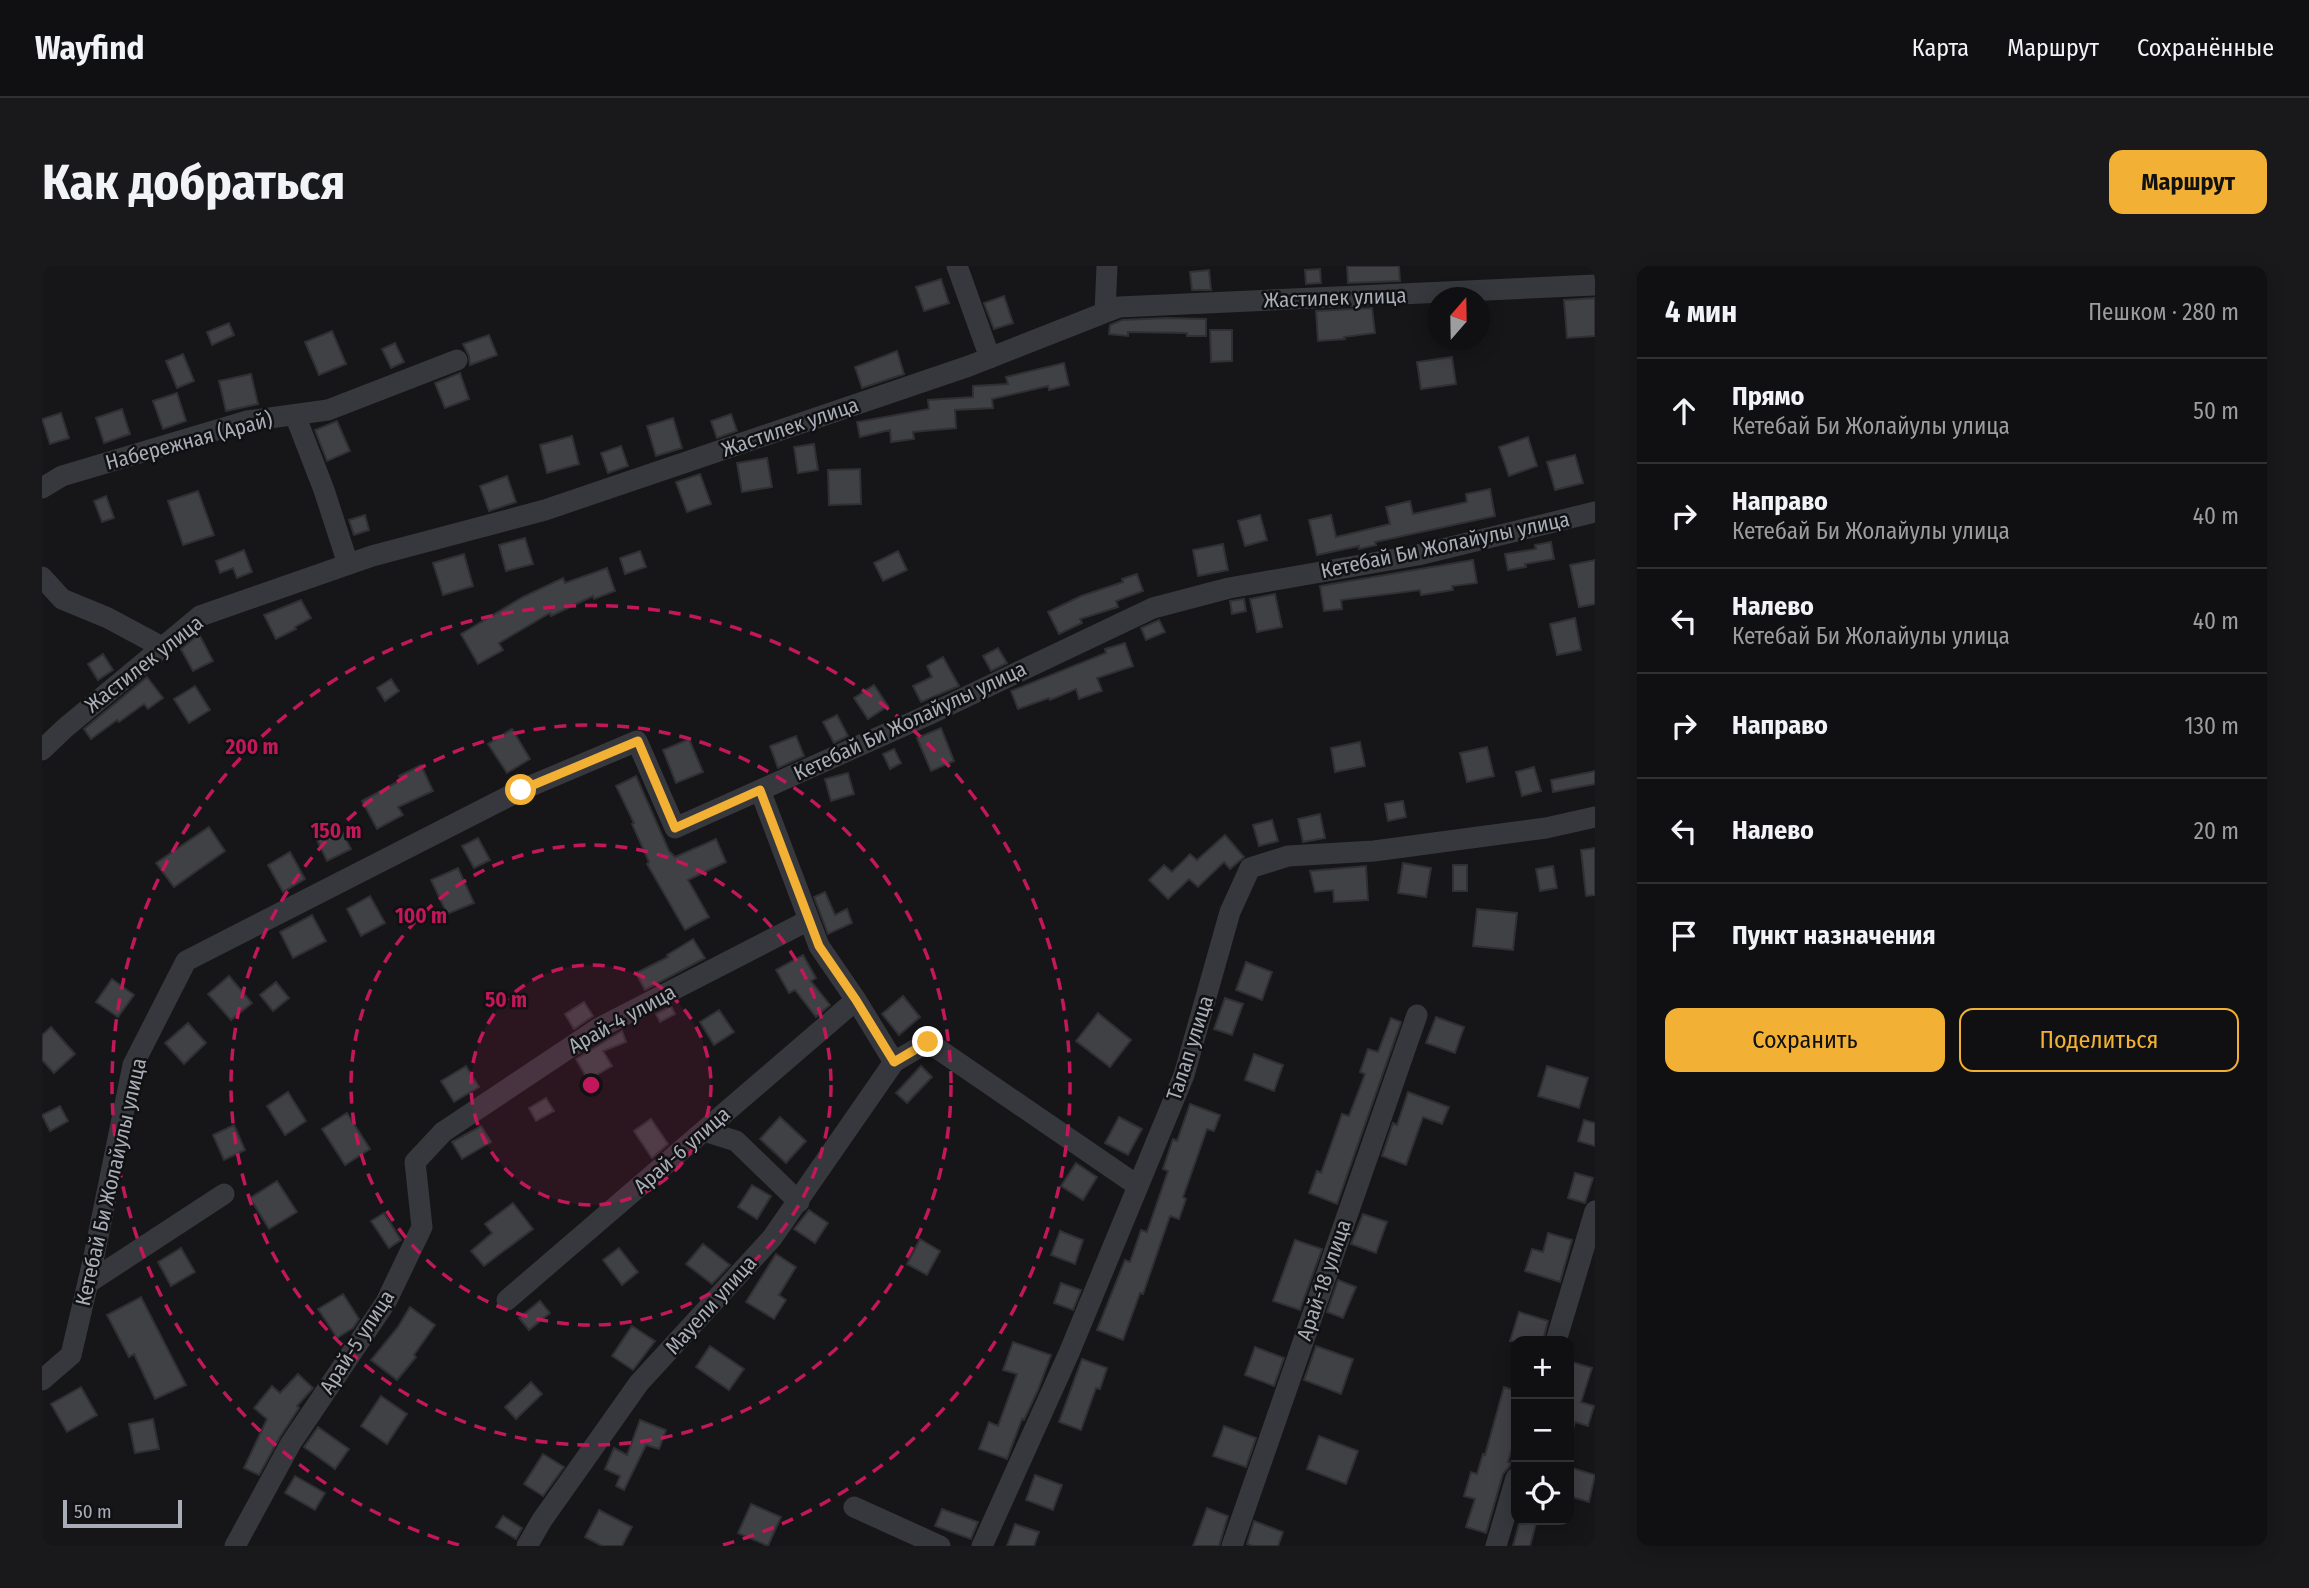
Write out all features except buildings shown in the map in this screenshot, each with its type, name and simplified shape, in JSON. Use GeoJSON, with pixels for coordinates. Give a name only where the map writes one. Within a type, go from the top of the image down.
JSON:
{"type":"FeatureCollection","features":[{"type":"Feature","properties":{"kind":"street"},"geometry":{"type":"LineString","coordinates":[[957,266],[989,358]]}},
{"type":"Feature","properties":{"kind":"street"},"geometry":{"type":"LineString","coordinates":[[1105,313],[1108,266]]}},
{"type":"Feature","properties":{"kind":"street","name":"Жастилек улица"},"geometry":{"type":"LineString","coordinates":[[42,750],[200,616],[348,564],[545,510],[989,358],[1119,307],[1595,285]]}},
{"type":"Feature","properties":{"kind":"street","name":"Набережная (Арай)"},"geometry":{"type":"LineString","coordinates":[[42,488],[62,476],[247,421],[328,410],[457,360]]}},
{"type":"Feature","properties":{"kind":"street"},"geometry":{"type":"LineString","coordinates":[[295,415],[324,490],[348,564]]}},
{"type":"Feature","properties":{"kind":"street","name":"Кетебай Би Жолайулы улица"},"geometry":{"type":"LineString","coordinates":[[42,1380],[71,1355],[133,1065],[186,961],[521,790],[638,741],[675,828],[928,715],[1153,608],[1229,588],[1418,555],[1595,512]]}},
{"type":"Feature","properties":{"kind":"street"},"geometry":{"type":"LineString","coordinates":[[42,577],[62,599],[108,618],[162,647]]}},
{"type":"Feature","properties":{"kind":"street"},"geometry":{"type":"LineString","coordinates":[[760,790],[819,946],[894,1062],[928,1042],[1138,1186]]}},
{"type":"Feature","properties":{"kind":"street","name":"Талап улица"},"geometry":{"type":"LineString","coordinates":[[982,1546],[1069,1353],[1184,1075],[1230,912],[1250,868],[1288,856],[1374,851],[1546,828],[1595,817]]}},
{"type":"Feature","properties":{"kind":"street","name":"Арай-4 улица"},"geometry":{"type":"LineString","coordinates":[[443,1132],[599,1028],[809,920]]}},
{"type":"Feature","properties":{"kind":"street","name":"Арай-6 улица"},"geometry":{"type":"LineString","coordinates":[[507,1300],[856,1000]]}},
{"type":"Feature","properties":{"kind":"street","name":"Арай-18 улица"},"geometry":{"type":"LineString","coordinates":[[1232,1546],[1417,1015]]}},
{"type":"Feature","properties":{"kind":"street","name":"Мауели улица"},"geometry":{"type":"LineString","coordinates":[[527,1546],[542,1520],[639,1383],[772,1238],[894,1062]]}},
{"type":"Feature","properties":{"kind":"street"},"geometry":{"type":"LineString","coordinates":[[704,1131],[736,1141],[799,1202]]}},
{"type":"Feature","properties":{"kind":"street","name":"Арай-5 улица"},"geometry":{"type":"LineString","coordinates":[[235,1546],[291,1443],[386,1303],[422,1227],[415,1162],[443,1132]]}},
{"type":"Feature","properties":{"kind":"street"},"geometry":{"type":"LineString","coordinates":[[88,1283],[224,1194]]}},
{"type":"Feature","properties":{"kind":"street"},"geometry":{"type":"LineString","coordinates":[[1558,1336],[1595,1211]]}},
{"type":"Feature","properties":{"kind":"street"},"geometry":{"type":"LineString","coordinates":[[1496,1546],[1511,1495]]}},
{"type":"Feature","properties":{"kind":"street"},"geometry":{"type":"LineString","coordinates":[[853,1507],[940,1546]]}},
{"type":"Feature","properties":{"kind":"route"},"geometry":{"type":"LineString","coordinates":[[521,790],[638,741],[675,828],[760,790],[819,946],[894,1062],[928,1042]]}}]}
